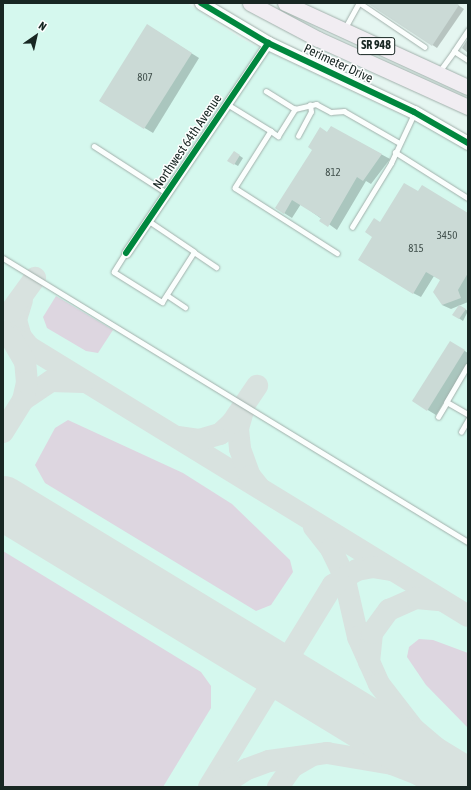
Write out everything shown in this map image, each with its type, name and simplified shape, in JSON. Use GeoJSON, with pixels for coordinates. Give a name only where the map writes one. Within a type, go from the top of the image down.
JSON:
{"type":"FeatureCollection","features":[{"type":"Feature","properties":{"kind":"main road","name":"SR 948"},"geometry":{"type":"LineString","coordinates":[[250,3],[318,39],[468,107]]}},
{"type":"Feature","properties":{"kind":"main road","name":"SR 948"},"geometry":{"type":"LineString","coordinates":[[285,3],[343,31],[468,87]]}},
{"type":"Feature","properties":{"kind":"street","name":"Perimeter Drive"},"geometry":{"type":"LineString","coordinates":[[201,3],[268,43],[414,112],[468,143]]}},
{"type":"Feature","properties":{"kind":"street","name":"Northwest 64th Avenue"},"geometry":{"type":"LineString","coordinates":[[126,253],[268,43]]}},
{"type":"Feature","properties":{"kind":"lane"},"geometry":{"type":"LineString","coordinates":[[343,31],[360,3],[425,47]]}},
{"type":"Feature","properties":{"kind":"lane"},"geometry":{"type":"LineString","coordinates":[[438,73],[468,30]]}},
{"type":"Feature","properties":{"kind":"lane"},"geometry":{"type":"LineString","coordinates":[[454,51],[468,60]]}},
{"type":"Feature","properties":{"kind":"lane"},"geometry":{"type":"LineString","coordinates":[[266,91],[295,109]]}},
{"type":"Feature","properties":{"kind":"lane"},"geometry":{"type":"LineString","coordinates":[[227,104],[278,136],[295,109],[310,105],[344,111],[398,142]]}},
{"type":"Feature","properties":{"kind":"lane"},"geometry":{"type":"LineString","coordinates":[[298,136],[312,112],[310,105]]}},
{"type":"Feature","properties":{"kind":"lane"},"geometry":{"type":"LineString","coordinates":[[352,227],[395,152],[398,142],[414,112]]}},
{"type":"Feature","properties":{"kind":"lane"},"geometry":{"type":"LineString","coordinates":[[271,131],[235,188],[338,253]]}},
{"type":"Feature","properties":{"kind":"lane"},"geometry":{"type":"LineString","coordinates":[[94,146],[167,193]]}},
{"type":"Feature","properties":{"kind":"lane"},"geometry":{"type":"LineString","coordinates":[[395,152],[468,198]]}},
{"type":"Feature","properties":{"kind":"lane"},"geometry":{"type":"LineString","coordinates":[[148,221],[216,267]]}},
{"type":"Feature","properties":{"kind":"lane"},"geometry":{"type":"LineString","coordinates":[[126,253],[114,272],[162,302],[194,252]]}},
{"type":"Feature","properties":{"kind":"lane"},"geometry":{"type":"LineString","coordinates":[[3,258],[468,542]]}},
{"type":"Feature","properties":{"kind":"lane"},"geometry":{"type":"LineString","coordinates":[[167,294],[186,307]]}},
{"type":"Feature","properties":{"kind":"lane"},"geometry":{"type":"LineString","coordinates":[[438,418],[468,366]]}},
{"type":"Feature","properties":{"kind":"lane"},"geometry":{"type":"LineString","coordinates":[[447,402],[468,414]]}},
{"type":"Feature","properties":{"kind":"lane"},"geometry":{"type":"LineString","coordinates":[[461,432],[468,420]]}},
{"type":"Feature","properties":{"kind":"shaded area"},"geometry":{"type":"Polygon","coordinates":[[[3,3],[187,3],[242,39],[423,125],[468,151],[468,787],[3,787],[3,3]]]}},
{"type":"Feature","properties":{"kind":"shaded area"},"geometry":{"type":"Polygon","coordinates":[[[56,296],[113,330],[98,353],[86,351],[47,328],[43,317],[56,296]]]}},
{"type":"Feature","properties":{"kind":"shaded area"},"geometry":{"type":"Polygon","coordinates":[[[68,420],[183,473],[232,504],[290,560],[293,572],[271,605],[256,611],[45,483],[35,465],[55,428],[68,420]]]}},
{"type":"Feature","properties":{"kind":"shaded area"},"geometry":{"type":"Polygon","coordinates":[[[3,551],[201,672],[211,686],[211,708],[163,787],[3,787],[3,551]]]}},
{"type":"Feature","properties":{"kind":"shaded area"},"geometry":{"type":"Polygon","coordinates":[[[419,639],[433,640],[468,653],[468,728],[426,685],[407,657],[409,647],[419,639]]]}},
{"type":"Feature","properties":{"kind":"building"},"geometry":{"type":"Polygon","coordinates":[[[367,3],[456,3],[459,5],[432,46],[367,3]]]}},
{"type":"Feature","properties":{"kind":"building"},"geometry":{"type":"Polygon","coordinates":[[[147,24],[192,53],[144,129],[99,101],[147,24]]]}},
{"type":"Feature","properties":{"kind":"building"},"geometry":{"type":"Polygon","coordinates":[[[331,126],[382,154],[363,181],[357,177],[328,227],[319,221],[321,218],[292,200],[284,214],[275,208],[312,150],[308,147],[320,127],[327,132],[331,126]]]}},
{"type":"Feature","properties":{"kind":"building"},"geometry":{"type":"Polygon","coordinates":[[[234,151],[240,155],[234,165],[227,161],[234,151]]]}},
{"type":"Feature","properties":{"kind":"building"},"geometry":{"type":"Polygon","coordinates":[[[404,183],[418,191],[422,185],[468,213],[468,273],[458,290],[461,298],[442,305],[433,292],[440,280],[426,272],[413,294],[358,260],[372,237],[365,232],[374,218],[380,222],[404,183]]]}},
{"type":"Feature","properties":{"kind":"building"},"geometry":{"type":"Polygon","coordinates":[[[459,305],[466,309],[459,319],[452,315],[459,305]]]}},
{"type":"Feature","properties":{"kind":"building"},"geometry":{"type":"Polygon","coordinates":[[[450,341],[465,350],[427,411],[412,401],[450,341]]]}},
{"type":"Feature","properties":{"kind":"taxiway"},"geometry":{"type":"LineString","coordinates":[[11,311],[35,278]]}},
{"type":"Feature","properties":{"kind":"taxiway"},"geometry":{"type":"LineString","coordinates":[[22,300],[16,320],[21,337],[30,348]]}},
{"type":"Feature","properties":{"kind":"taxiway"},"geometry":{"type":"LineString","coordinates":[[3,331],[468,616]]}},
{"type":"Feature","properties":{"kind":"taxiway"},"geometry":{"type":"LineString","coordinates":[[3,432],[23,400],[27,383],[25,362],[11,338]]}},
{"type":"Feature","properties":{"kind":"taxiway"},"geometry":{"type":"LineString","coordinates":[[23,400],[51,381],[83,382]]}},
{"type":"Feature","properties":{"kind":"taxiway"},"geometry":{"type":"LineString","coordinates":[[178,437],[199,440],[220,434],[232,423],[257,386]]}},
{"type":"Feature","properties":{"kind":"taxiway"},"geometry":{"type":"LineString","coordinates":[[243,411],[238,429],[240,449],[250,476],[259,487]]}},
{"type":"Feature","properties":{"kind":"taxiway"},"geometry":{"type":"LineString","coordinates":[[3,498],[22,514]]}},
{"type":"Feature","properties":{"kind":"taxiway"},"geometry":{"type":"LineString","coordinates":[[314,527],[331,549],[344,576],[358,637],[379,684],[413,728],[468,775]]}},
{"type":"Feature","properties":{"kind":"taxiway"},"geometry":{"type":"LineString","coordinates":[[209,787],[333,585],[357,570],[372,567],[391,570]]}},
{"type":"Feature","properties":{"kind":"taxiway"},"geometry":{"type":"LineString","coordinates":[[369,662],[372,633],[389,610],[416,598],[441,600]]}},
{"type":"Feature","properties":{"kind":"taxiway"},"geometry":{"type":"LineString","coordinates":[[219,787],[247,769],[269,761],[327,753],[392,764],[451,787]]}},
{"type":"Feature","properties":{"kind":"taxiway"},"geometry":{"type":"LineString","coordinates":[[278,787],[292,767],[311,756]]}},
{"type":"Feature","properties":{"kind":"runway"},"geometry":{"type":"LineString","coordinates":[[3,503],[468,786]]}},
{"type":"Feature","properties":{"kind":"cycle path"},"geometry":{"type":"LineString","coordinates":[[201,3],[268,43],[414,112],[468,143]]}},
{"type":"Feature","properties":{"kind":"cycle path"},"geometry":{"type":"LineString","coordinates":[[126,253],[268,43]]}}]}
